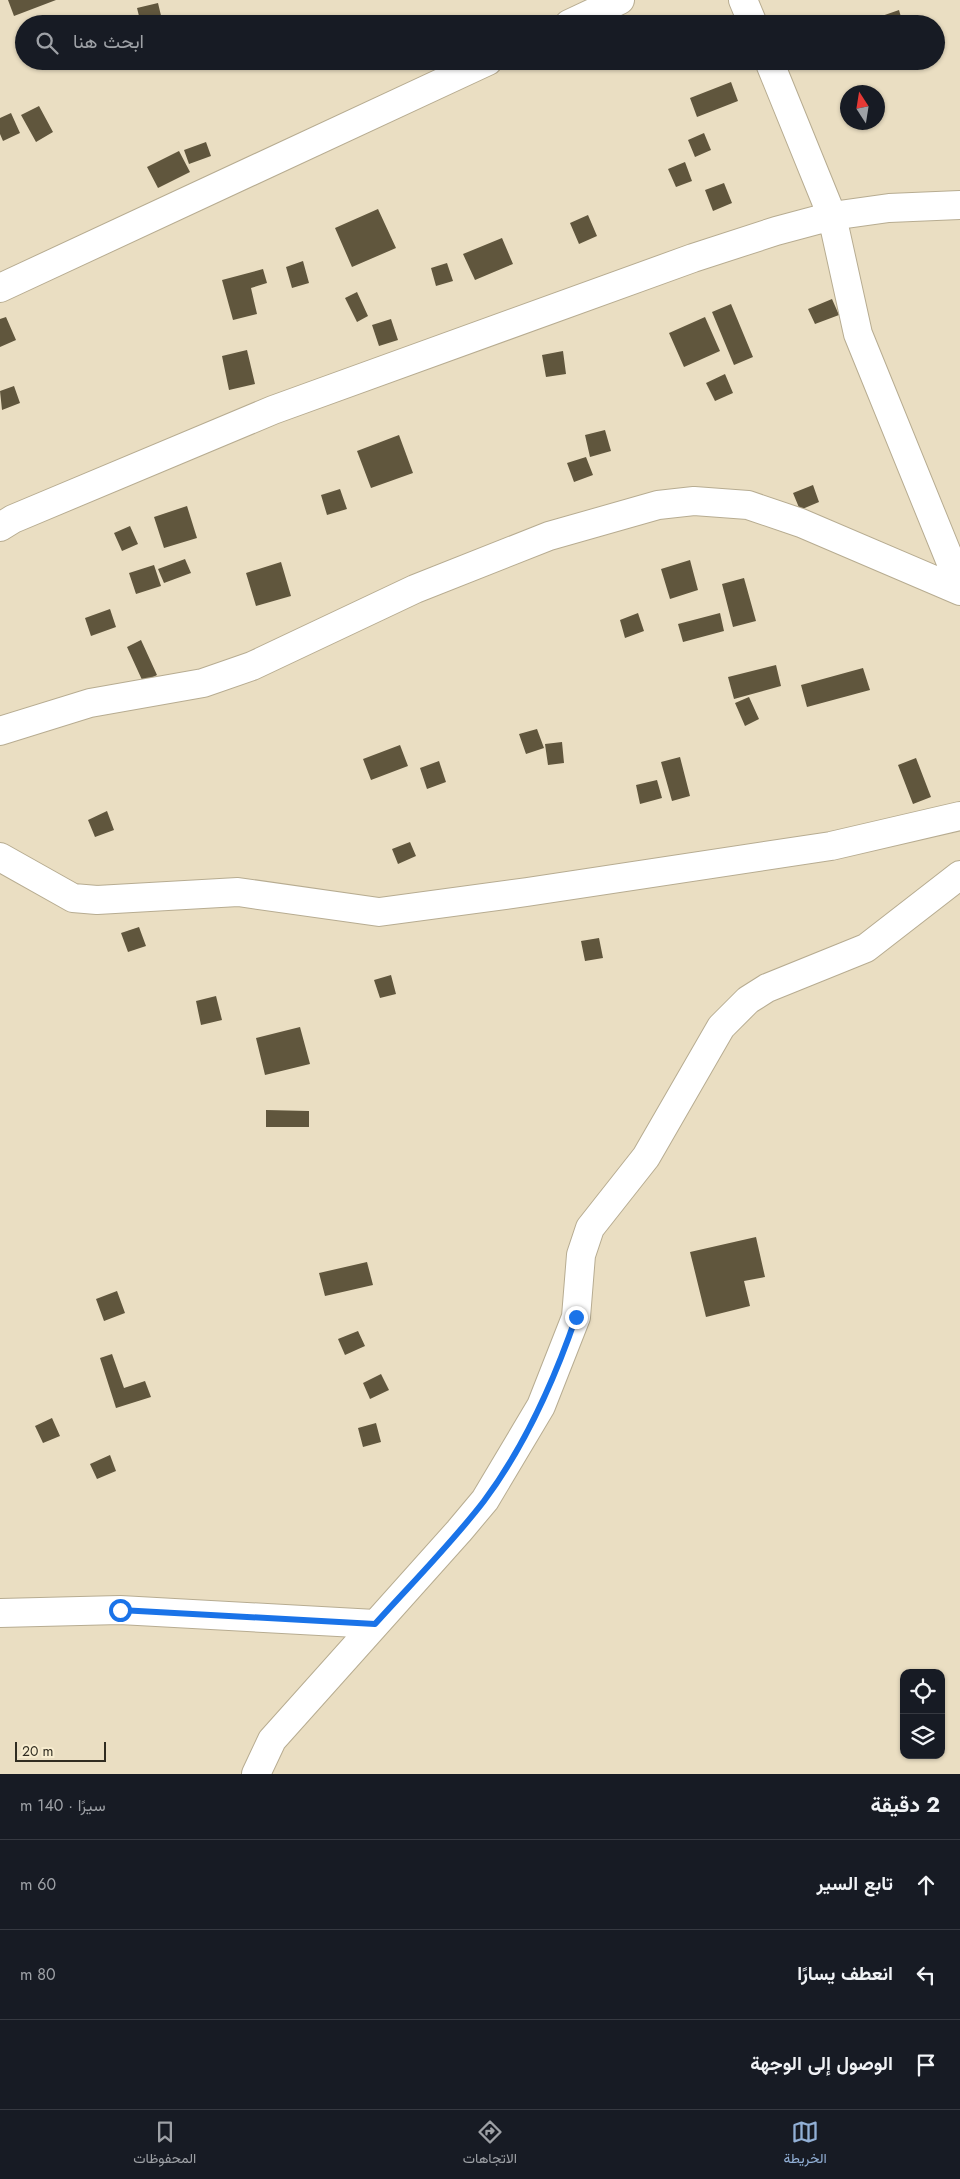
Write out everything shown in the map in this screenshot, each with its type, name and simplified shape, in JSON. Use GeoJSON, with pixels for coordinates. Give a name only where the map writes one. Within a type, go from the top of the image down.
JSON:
{"type":"FeatureCollection","features":[{"type":"Feature","properties":{"kind":"street"},"geometry":{"type":"LineString","coordinates":[[588,15],[620,0]]}},
{"type":"Feature","properties":{"kind":"street"},"geometry":{"type":"LineString","coordinates":[[743,0],[749,15]]}},
{"type":"Feature","properties":{"kind":"street"},"geometry":{"type":"LineString","coordinates":[[0,288],[469,70]]}},
{"type":"Feature","properties":{"kind":"street"},"geometry":{"type":"LineString","coordinates":[[772,70],[832,216],[858,334],[960,585]]}},
{"type":"Feature","properties":{"kind":"street"},"geometry":{"type":"LineString","coordinates":[[0,527],[13,519],[292,403],[693,258],[776,230],[832,216],[889,208],[960,205]]}},
{"type":"Feature","properties":{"kind":"street"},"geometry":{"type":"LineString","coordinates":[[0,731],[90,703],[203,683],[252,666],[415,589],[549,536],[658,505],[694,501],[748,505],[801,523],[960,591]]}},
{"type":"Feature","properties":{"kind":"street"},"geometry":{"type":"LineString","coordinates":[[0,857],[73,898],[97,900],[238,892],[379,912],[527,892],[831,846],[960,816]]}},
{"type":"Feature","properties":{"kind":"street"},"geometry":{"type":"LineString","coordinates":[[256,1774],[272,1740],[459,1532],[485,1500],[505,1469],[541,1406],[576,1317],[581,1255],[590,1228],[646,1157],[721,1027],[748,1000],[768,988],[866,948],[960,875]]}},
{"type":"Feature","properties":{"kind":"street"},"geometry":{"type":"LineString","coordinates":[[0,1613],[120,1610],[375,1624]]}},
{"type":"Feature","properties":{"kind":"building"},"geometry":{"type":"Polygon","coordinates":[[[8,0],[56,0],[15,15],[8,0]]]}},
{"type":"Feature","properties":{"kind":"building"},"geometry":{"type":"Polygon","coordinates":[[[158,3],[161,15],[139,15],[137,8],[158,3]]]}},
{"type":"Feature","properties":{"kind":"building"},"geometry":{"type":"Polygon","coordinates":[[[899,10],[900,15],[885,15],[899,10]]]}},
{"type":"Feature","properties":{"kind":"building"},"geometry":{"type":"Polygon","coordinates":[[[731,82],[738,101],[697,117],[690,98],[731,82]]]}},
{"type":"Feature","properties":{"kind":"building"},"geometry":{"type":"Polygon","coordinates":[[[39,106],[53,132],[36,142],[21,115],[39,106]]]}},
{"type":"Feature","properties":{"kind":"building"},"geometry":{"type":"Polygon","coordinates":[[[11,113],[20,133],[3,141],[0,134],[0,118],[11,113]]]}},
{"type":"Feature","properties":{"kind":"building"},"geometry":{"type":"Polygon","coordinates":[[[704,133],[711,150],[695,157],[688,140],[704,133]]]}},
{"type":"Feature","properties":{"kind":"building"},"geometry":{"type":"Polygon","coordinates":[[[206,142],[211,156],[189,164],[184,150],[206,142]]]}},
{"type":"Feature","properties":{"kind":"building"},"geometry":{"type":"Polygon","coordinates":[[[179,151],[190,172],[158,188],[147,167],[179,151]]]}},
{"type":"Feature","properties":{"kind":"building"},"geometry":{"type":"Polygon","coordinates":[[[685,162],[692,181],[676,187],[668,169],[685,162]]]}},
{"type":"Feature","properties":{"kind":"building"},"geometry":{"type":"Polygon","coordinates":[[[724,183],[732,203],[713,211],[705,190],[724,183]]]}},
{"type":"Feature","properties":{"kind":"building"},"geometry":{"type":"Polygon","coordinates":[[[378,209],[396,248],[352,267],[335,228],[378,209]]]}},
{"type":"Feature","properties":{"kind":"building"},"geometry":{"type":"Polygon","coordinates":[[[588,215],[597,236],[579,244],[570,223],[588,215]]]}},
{"type":"Feature","properties":{"kind":"building"},"geometry":{"type":"Polygon","coordinates":[[[502,238],[513,264],[475,280],[463,254],[502,238]]]}},
{"type":"Feature","properties":{"kind":"building"},"geometry":{"type":"Polygon","coordinates":[[[303,261],[309,283],[292,288],[286,267],[303,261]]]}},
{"type":"Feature","properties":{"kind":"building"},"geometry":{"type":"Polygon","coordinates":[[[447,263],[453,281],[436,286],[431,268],[447,263]]]}},
{"type":"Feature","properties":{"kind":"building"},"geometry":{"type":"Polygon","coordinates":[[[263,269],[267,283],[251,288],[257,314],[233,320],[222,280],[263,269]]]}},
{"type":"Feature","properties":{"kind":"building"},"geometry":{"type":"Polygon","coordinates":[[[357,292],[368,316],[357,322],[345,298],[357,292]]]}},
{"type":"Feature","properties":{"kind":"building"},"geometry":{"type":"Polygon","coordinates":[[[832,299],[839,315],[815,324],[808,309],[832,299]]]}},
{"type":"Feature","properties":{"kind":"building"},"geometry":{"type":"Polygon","coordinates":[[[731,304],[753,357],[734,365],[712,312],[731,304]]]}},
{"type":"Feature","properties":{"kind":"building"},"geometry":{"type":"Polygon","coordinates":[[[6,317],[16,340],[0,347],[0,319],[6,317]]]}},
{"type":"Feature","properties":{"kind":"building"},"geometry":{"type":"Polygon","coordinates":[[[705,317],[720,351],[684,367],[669,333],[705,317]]]}},
{"type":"Feature","properties":{"kind":"building"},"geometry":{"type":"Polygon","coordinates":[[[391,319],[398,340],[379,346],[372,325],[391,319]]]}},
{"type":"Feature","properties":{"kind":"building"},"geometry":{"type":"Polygon","coordinates":[[[247,350],[255,384],[229,390],[222,356],[247,350]]]}},
{"type":"Feature","properties":{"kind":"building"},"geometry":{"type":"Polygon","coordinates":[[[563,351],[566,374],[546,377],[542,355],[563,351]]]}},
{"type":"Feature","properties":{"kind":"building"},"geometry":{"type":"Polygon","coordinates":[[[725,374],[733,393],[715,401],[706,383],[725,374]]]}},
{"type":"Feature","properties":{"kind":"building"},"geometry":{"type":"Polygon","coordinates":[[[14,386],[20,403],[2,410],[0,391],[14,386]]]}},
{"type":"Feature","properties":{"kind":"building"},"geometry":{"type":"Polygon","coordinates":[[[605,430],[611,451],[590,457],[585,435],[605,430]]]}},
{"type":"Feature","properties":{"kind":"building"},"geometry":{"type":"Polygon","coordinates":[[[399,435],[413,473],[371,488],[357,451],[399,435]]]}},
{"type":"Feature","properties":{"kind":"building"},"geometry":{"type":"Polygon","coordinates":[[[586,457],[593,475],[574,482],[567,463],[586,457]]]}},
{"type":"Feature","properties":{"kind":"building"},"geometry":{"type":"Polygon","coordinates":[[[813,485],[819,502],[800,510],[793,493],[813,485]]]}},
{"type":"Feature","properties":{"kind":"building"},"geometry":{"type":"Polygon","coordinates":[[[340,489],[347,509],[327,515],[321,495],[340,489]]]}},
{"type":"Feature","properties":{"kind":"building"},"geometry":{"type":"Polygon","coordinates":[[[187,506],[197,538],[164,548],[154,517],[187,506]]]}},
{"type":"Feature","properties":{"kind":"building"},"geometry":{"type":"Polygon","coordinates":[[[130,526],[138,544],[122,551],[114,533],[130,526]]]}},
{"type":"Feature","properties":{"kind":"building"},"geometry":{"type":"Polygon","coordinates":[[[185,559],[191,573],[164,583],[158,569],[185,559]]]}},
{"type":"Feature","properties":{"kind":"building"},"geometry":{"type":"Polygon","coordinates":[[[690,560],[698,590],[670,599],[661,569],[690,560]]]}},
{"type":"Feature","properties":{"kind":"building"},"geometry":{"type":"Polygon","coordinates":[[[281,562],[291,596],[256,606],[246,573],[281,562]]]}},
{"type":"Feature","properties":{"kind":"building"},"geometry":{"type":"Polygon","coordinates":[[[154,565],[161,586],[136,594],[129,573],[154,565]]]}},
{"type":"Feature","properties":{"kind":"building"},"geometry":{"type":"Polygon","coordinates":[[[744,578],[756,621],[733,627],[722,584],[744,578]]]}},
{"type":"Feature","properties":{"kind":"building"},"geometry":{"type":"Polygon","coordinates":[[[110,609],[116,627],[91,636],[85,618],[110,609]]]}},
{"type":"Feature","properties":{"kind":"building"},"geometry":{"type":"Polygon","coordinates":[[[638,613],[644,631],[625,638],[620,620],[638,613]]]}},
{"type":"Feature","properties":{"kind":"building"},"geometry":{"type":"Polygon","coordinates":[[[720,613],[724,631],[683,642],[678,624],[720,613]]]}},
{"type":"Feature","properties":{"kind":"building"},"geometry":{"type":"Polygon","coordinates":[[[141,640],[157,675],[143,682],[127,647],[141,640]]]}},
{"type":"Feature","properties":{"kind":"building"},"geometry":{"type":"Polygon","coordinates":[[[776,665],[781,686],[734,699],[728,677],[776,665]]]}},
{"type":"Feature","properties":{"kind":"building"},"geometry":{"type":"Polygon","coordinates":[[[863,668],[870,690],[807,707],[801,685],[863,668]]]}},
{"type":"Feature","properties":{"kind":"building"},"geometry":{"type":"Polygon","coordinates":[[[749,697],[759,719],[745,726],[735,703],[749,697]]]}},
{"type":"Feature","properties":{"kind":"building"},"geometry":{"type":"Polygon","coordinates":[[[537,729],[544,748],[526,754],[519,734],[537,729]]]}},
{"type":"Feature","properties":{"kind":"building"},"geometry":{"type":"Polygon","coordinates":[[[562,742],[564,763],[548,765],[545,744],[562,742]]]}},
{"type":"Feature","properties":{"kind":"building"},"geometry":{"type":"Polygon","coordinates":[[[400,745],[408,766],[371,780],[363,759],[400,745]]]}},
{"type":"Feature","properties":{"kind":"building"},"geometry":{"type":"Polygon","coordinates":[[[680,757],[690,796],[672,801],[661,762],[680,757]]]}},
{"type":"Feature","properties":{"kind":"building"},"geometry":{"type":"Polygon","coordinates":[[[916,758],[931,797],[913,804],[898,765],[916,758]]]}},
{"type":"Feature","properties":{"kind":"building"},"geometry":{"type":"Polygon","coordinates":[[[439,761],[446,782],[427,789],[420,768],[439,761]]]}},
{"type":"Feature","properties":{"kind":"building"},"geometry":{"type":"Polygon","coordinates":[[[657,780],[662,798],[640,804],[636,785],[657,780]]]}},
{"type":"Feature","properties":{"kind":"building"},"geometry":{"type":"Polygon","coordinates":[[[107,811],[114,830],[95,837],[88,820],[107,811]]]}},
{"type":"Feature","properties":{"kind":"building"},"geometry":{"type":"Polygon","coordinates":[[[410,842],[416,856],[398,864],[392,849],[410,842]]]}},
{"type":"Feature","properties":{"kind":"building"},"geometry":{"type":"Polygon","coordinates":[[[139,927],[146,946],[128,952],[121,933],[139,927]]]}},
{"type":"Feature","properties":{"kind":"building"},"geometry":{"type":"Polygon","coordinates":[[[599,938],[603,958],[585,961],[581,941],[599,938]]]}},
{"type":"Feature","properties":{"kind":"building"},"geometry":{"type":"Polygon","coordinates":[[[391,975],[396,994],[380,998],[374,980],[391,975]]]}},
{"type":"Feature","properties":{"kind":"building"},"geometry":{"type":"Polygon","coordinates":[[[216,996],[222,1020],[201,1025],[196,1001],[216,996]]]}},
{"type":"Feature","properties":{"kind":"building"},"geometry":{"type":"Polygon","coordinates":[[[300,1027],[310,1064],[265,1075],[256,1038],[300,1027]]]}},
{"type":"Feature","properties":{"kind":"building"},"geometry":{"type":"Polygon","coordinates":[[[266,1110],[309,1111],[309,1127],[266,1127],[266,1110]]]}},
{"type":"Feature","properties":{"kind":"building"},"geometry":{"type":"Polygon","coordinates":[[[756,1237],[765,1277],[744,1281],[750,1306],[706,1317],[690,1252],[756,1237]]]}},
{"type":"Feature","properties":{"kind":"building"},"geometry":{"type":"Polygon","coordinates":[[[367,1262],[373,1285],[325,1296],[319,1273],[367,1262]]]}},
{"type":"Feature","properties":{"kind":"building"},"geometry":{"type":"Polygon","coordinates":[[[117,1291],[125,1313],[104,1321],[96,1299],[117,1291]]]}},
{"type":"Feature","properties":{"kind":"building"},"geometry":{"type":"Polygon","coordinates":[[[358,1331],[365,1346],[345,1355],[338,1339],[358,1331]]]}},
{"type":"Feature","properties":{"kind":"building"},"geometry":{"type":"Polygon","coordinates":[[[112,1354],[124,1388],[145,1381],[151,1397],[116,1408],[100,1358],[112,1354]]]}},
{"type":"Feature","properties":{"kind":"building"},"geometry":{"type":"Polygon","coordinates":[[[381,1374],[389,1390],[370,1399],[363,1383],[381,1374]]]}},
{"type":"Feature","properties":{"kind":"building"},"geometry":{"type":"Polygon","coordinates":[[[52,1418],[60,1436],[43,1443],[35,1426],[52,1418]]]}},
{"type":"Feature","properties":{"kind":"building"},"geometry":{"type":"Polygon","coordinates":[[[376,1423],[381,1442],[363,1447],[358,1428],[376,1423]]]}},
{"type":"Feature","properties":{"kind":"building"},"geometry":{"type":"Polygon","coordinates":[[[110,1455],[116,1471],[97,1479],[90,1464],[110,1455]]]}},
{"type":"Feature","properties":{"kind":"route"},"geometry":{"type":"LineString","coordinates":[[120,1610],[375,1624],[459,1532],[485,1500],[541,1406],[576,1317]]}}]}
